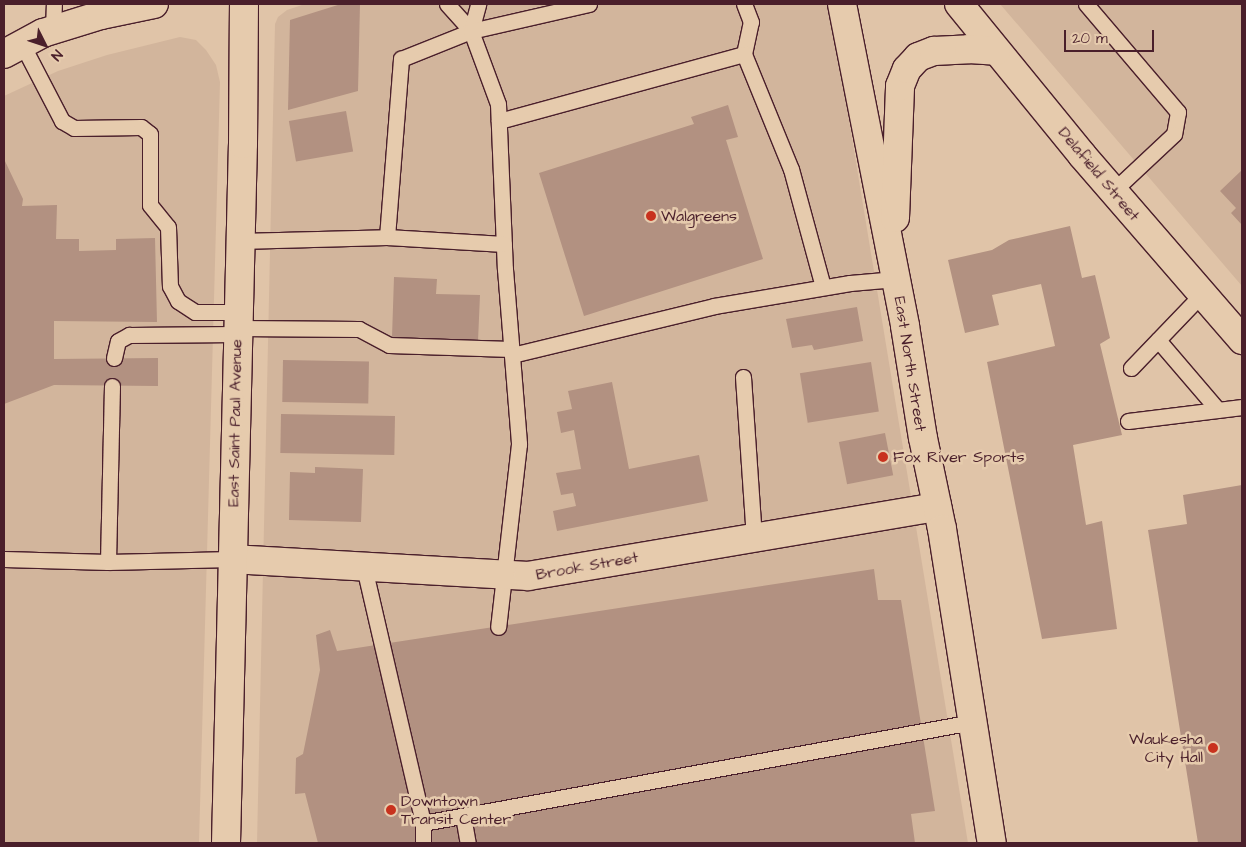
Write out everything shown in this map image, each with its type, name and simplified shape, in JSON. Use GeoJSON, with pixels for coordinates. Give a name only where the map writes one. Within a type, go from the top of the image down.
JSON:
{"type":"FeatureCollection","features":[{"type":"Feature","properties":{"kind":"main road"},"geometry":{"type":"LineString","coordinates":[[13,49],[54,17],[101,15],[154,4]]}},
{"type":"Feature","properties":{"kind":"main road","name":"East Saint Paul Avenue"},"geometry":{"type":"LineString","coordinates":[[226,843],[244,4]]}},
{"type":"Feature","properties":{"kind":"main road","name":"East North Street"},"geometry":{"type":"LineString","coordinates":[[842,4],[896,279],[923,438],[937,507],[992,843]]}},
{"type":"Feature","properties":{"kind":"main road","name":"Delafield Street"},"geometry":{"type":"LineString","coordinates":[[959,4],[1113,191],[1242,340]]}},
{"type":"Feature","properties":{"kind":"main road"},"geometry":{"type":"LineString","coordinates":[[896,279],[895,187],[898,123],[900,86],[907,69],[918,57],[934,51],[969,49],[996,51]]}},
{"type":"Feature","properties":{"kind":"main road","name":"Brook Street"},"geometry":{"type":"LineString","coordinates":[[232,559],[528,576],[937,507]]}},
{"type":"Feature","properties":{"kind":"lane"},"geometry":{"type":"LineString","coordinates":[[447,4],[471,31],[498,104],[504,244],[519,444],[498,627]]}},
{"type":"Feature","properties":{"kind":"lane"},"geometry":{"type":"LineString","coordinates":[[471,31],[478,4]]}},
{"type":"Feature","properties":{"kind":"lane"},"geometry":{"type":"LineString","coordinates":[[387,237],[401,59],[471,31],[589,4]]}},
{"type":"Feature","properties":{"kind":"lane"},"geometry":{"type":"LineString","coordinates":[[744,4],[751,22],[744,54],[791,169],[823,287]]}},
{"type":"Feature","properties":{"kind":"lane"},"geometry":{"type":"LineString","coordinates":[[1086,4],[1178,112],[1174,134],[1113,191]]}},
{"type":"Feature","properties":{"kind":"lane"},"geometry":{"type":"LineString","coordinates":[[13,49],[62,121],[74,128],[141,127],[150,134],[150,205],[168,227],[170,286],[178,301],[195,312],[238,325]]}},
{"type":"Feature","properties":{"kind":"lane"},"geometry":{"type":"LineString","coordinates":[[499,121],[744,54]]}},
{"type":"Feature","properties":{"kind":"lane"},"geometry":{"type":"LineString","coordinates":[[239,242],[387,237],[504,244]]}},
{"type":"Feature","properties":{"kind":"lane"},"geometry":{"type":"LineString","coordinates":[[114,358],[118,341],[129,334],[238,325],[359,329],[389,345],[512,352],[714,306],[823,287],[896,279]]}},
{"type":"Feature","properties":{"kind":"lane"},"geometry":{"type":"LineString","coordinates":[[1131,368],[1202,294]]}},
{"type":"Feature","properties":{"kind":"lane"},"geometry":{"type":"LineString","coordinates":[[1158,340],[1218,410]]}},
{"type":"Feature","properties":{"kind":"lane"},"geometry":{"type":"LineString","coordinates":[[743,377],[754,538]]}},
{"type":"Feature","properties":{"kind":"lane"},"geometry":{"type":"LineString","coordinates":[[108,562],[112,386]]}},
{"type":"Feature","properties":{"kind":"lane"},"geometry":{"type":"LineString","coordinates":[[1128,421],[1242,407]]}},
{"type":"Feature","properties":{"kind":"lane"},"geometry":{"type":"LineString","coordinates":[[4,559],[108,562],[232,559]]}},
{"type":"Feature","properties":{"kind":"lane"},"geometry":{"type":"LineString","coordinates":[[364,568],[423,823],[423,843]]}},
{"type":"Feature","properties":{"kind":"lane"},"geometry":{"type":"LineString","coordinates":[[423,823],[972,722]]}},
{"type":"Feature","properties":{"kind":"lane"},"geometry":{"type":"LineString","coordinates":[[463,816],[468,843]]}},
{"type":"Feature","properties":{"kind":"shaded area"},"geometry":{"type":"Polygon","coordinates":[[[305,4],[830,4],[968,843],[257,843],[275,24],[278,17],[287,10],[305,4]]]}},
{"type":"Feature","properties":{"kind":"shaded area"},"geometry":{"type":"Polygon","coordinates":[[[1000,4],[1242,4],[1242,286],[1092,111],[1000,4]]]}},
{"type":"Feature","properties":{"kind":"shaded area"},"geometry":{"type":"Polygon","coordinates":[[[180,37],[196,40],[206,50],[216,65],[220,82],[199,843],[4,843],[4,96],[58,71],[107,55],[180,37]]]}},
{"type":"Feature","properties":{"kind":"building"},"geometry":{"type":"Polygon","coordinates":[[[341,4],[360,4],[358,91],[288,110],[290,20],[341,4]]]}},
{"type":"Feature","properties":{"kind":"building","name":"Walgreens"},"geometry":{"type":"Polygon","coordinates":[[[728,105],[738,137],[726,140],[763,259],[584,316],[539,173],[694,124],[691,117],[728,105]]]}},
{"type":"Feature","properties":{"kind":"building"},"geometry":{"type":"Polygon","coordinates":[[[346,111],[353,151],[296,161],[289,121],[346,111]]]}},
{"type":"Feature","properties":{"kind":"building"},"geometry":{"type":"Polygon","coordinates":[[[4,159],[23,199],[22,206],[57,205],[56,239],[79,239],[79,251],[116,250],[116,239],[155,238],[157,322],[54,321],[54,359],[158,358],[158,386],[54,385],[4,404],[4,159]]]}},
{"type":"Feature","properties":{"kind":"building"},"geometry":{"type":"Polygon","coordinates":[[[1242,170],[1242,225],[1231,213],[1236,208],[1220,191],[1242,170]]]}},
{"type":"Feature","properties":{"kind":"building"},"geometry":{"type":"Polygon","coordinates":[[[1070,226],[1082,278],[1095,275],[1110,338],[1100,344],[1122,435],[1073,445],[1086,525],[1102,521],[1117,629],[1042,639],[987,362],[1055,346],[1041,284],[992,295],[999,325],[965,333],[948,260],[992,250],[1009,240],[1070,226]]]}},
{"type":"Feature","properties":{"kind":"building"},"geometry":{"type":"Polygon","coordinates":[[[394,277],[437,279],[436,294],[480,295],[478,341],[392,337],[394,277]]]}},
{"type":"Feature","properties":{"kind":"building"},"geometry":{"type":"Polygon","coordinates":[[[857,307],[863,341],[814,350],[812,345],[792,348],[786,319],[857,307]]]}},
{"type":"Feature","properties":{"kind":"building"},"geometry":{"type":"Polygon","coordinates":[[[283,360],[369,362],[368,403],[282,402],[283,360]]]}},
{"type":"Feature","properties":{"kind":"building"},"geometry":{"type":"Polygon","coordinates":[[[871,362],[879,411],[808,423],[800,373],[871,362]]]}},
{"type":"Feature","properties":{"kind":"building"},"geometry":{"type":"Polygon","coordinates":[[[612,382],[629,469],[699,455],[708,501],[557,531],[553,511],[576,506],[573,493],[561,495],[556,473],[581,469],[574,430],[561,433],[557,412],[572,409],[568,391],[612,382]]]}},
{"type":"Feature","properties":{"kind":"building"},"geometry":{"type":"Polygon","coordinates":[[[281,414],[395,416],[394,455],[280,453],[281,414]]]}},
{"type":"Feature","properties":{"kind":"building"},"geometry":{"type":"Polygon","coordinates":[[[885,433],[893,475],[847,484],[839,442],[885,433]]]}},
{"type":"Feature","properties":{"kind":"building"},"geometry":{"type":"Polygon","coordinates":[[[315,467],[363,469],[361,522],[289,520],[290,472],[315,473],[315,467]]]}},
{"type":"Feature","properties":{"kind":"building","name":"Waukesha City Hall"},"geometry":{"type":"Polygon","coordinates":[[[1242,485],[1242,843],[1198,843],[1148,530],[1187,524],[1183,495],[1242,485]]]}},
{"type":"Feature","properties":{"kind":"building"},"geometry":{"type":"Polygon","coordinates":[[[874,569],[878,600],[901,600],[935,811],[911,814],[915,843],[318,843],[305,793],[295,794],[296,758],[303,754],[320,670],[316,635],[330,630],[337,651],[874,569]]]}},
{"type":"Feature","properties":{"kind":"place","name":"Walgreens"},"geometry":{"type":"Point","coordinates":[651,216]}},
{"type":"Feature","properties":{"kind":"place","name":"Fox River Sports"},"geometry":{"type":"Point","coordinates":[883,457]}},
{"type":"Feature","properties":{"kind":"place","name":"Waukesha City Hall"},"geometry":{"type":"Point","coordinates":[1213,748]}},
{"type":"Feature","properties":{"kind":"place","name":"Downtown Transit Center"},"geometry":{"type":"Point","coordinates":[391,810]}}]}
